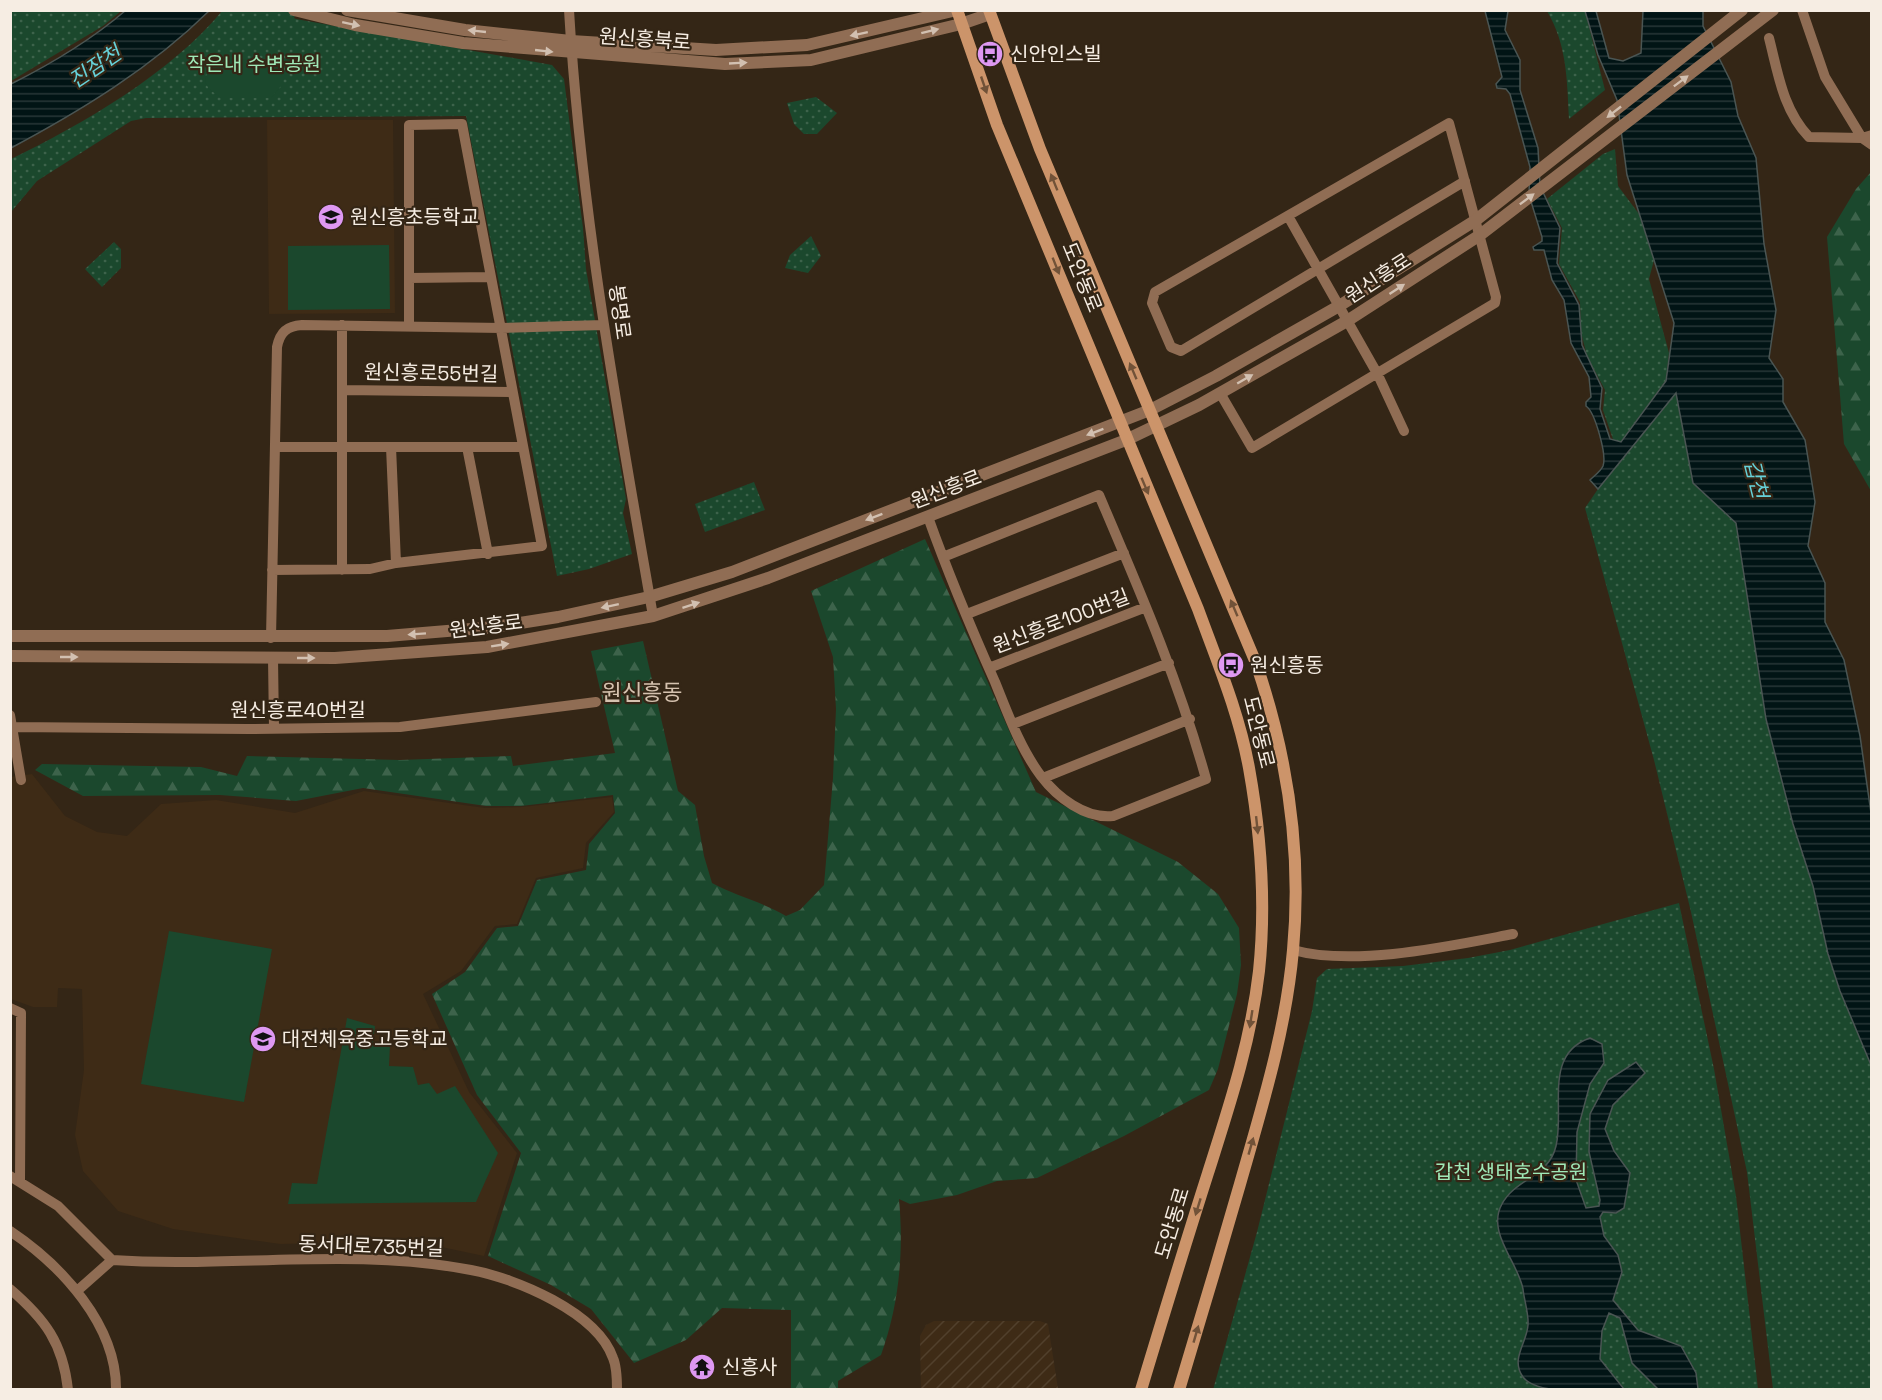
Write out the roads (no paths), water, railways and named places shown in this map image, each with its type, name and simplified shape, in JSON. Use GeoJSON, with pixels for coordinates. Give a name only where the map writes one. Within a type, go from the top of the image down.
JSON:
{"type":"FeatureCollection","features":[{"type":"Feature","properties":{"kind":"main road","name":"도안동로"},"geometry":{"type":"LineString","coordinates":[[957,10],[998,125],[1126,440],[1198,609],[1235,710],[1249,767],[1261,869],[1262,932],[1250,1030],[1141,1389]]}},
{"type":"Feature","properties":{"kind":"main road","name":"도안동로"},"geometry":{"type":"LineString","coordinates":[[989,12],[1040,148],[1241,624],[1262,680],[1285,774],[1291,820],[1295,909],[1293,950],[1281,1036],[1179,1389]]}},
{"type":"Feature","properties":{"kind":"street","name":"원신흥북로"},"geometry":{"type":"LineString","coordinates":[[294,10],[355,25],[441,40],[571,47],[716,50],[807,45],[957,10]]}},
{"type":"Feature","properties":{"kind":"street","name":"봉명로"},"geometry":{"type":"LineString","coordinates":[[569,10],[571,47],[603,325],[653,616]]}},
{"type":"Feature","properties":{"kind":"street","name":"원신흥로"},"geometry":{"type":"LineString","coordinates":[[10,636],[271,638],[387,636],[495,627],[650,597],[732,572],[1150,410],[1216,376],[1339,306],[1476,220],[1742,10]]}},
{"type":"Feature","properties":{"kind":"street"},"geometry":{"type":"LineString","coordinates":[[1802,10],[1825,77],[1868,139]]}},
{"type":"Feature","properties":{"kind":"street","name":"원신흥북로"},"geometry":{"type":"LineString","coordinates":[[354,11],[432,26],[571,47],[725,64],[811,60],[961,24],[989,12]]}},
{"type":"Feature","properties":{"kind":"street","name":"원신흥로"},"geometry":{"type":"LineString","coordinates":[[10,656],[273,658],[396,656],[487,647],[653,616],[768,578],[1126,440],[1220,393],[1347,321],[1480,235],[1770,14]]}},
{"type":"Feature","properties":{"kind":"street"},"geometry":{"type":"LineString","coordinates":[[1768,38],[1786,104],[1797,124],[1809,136],[1868,139]]}},
{"type":"Feature","properties":{"kind":"street"},"geometry":{"type":"LineString","coordinates":[[1220,393],[1252,448],[1378,375],[1495,303],[1496,297],[1476,220],[1449,123],[1155,292],[1152,303],[1171,347],[1181,351],[1319,271],[1465,181]]}},
{"type":"Feature","properties":{"kind":"street","name":"원신흥로55번길"},"geometry":{"type":"LineString","coordinates":[[273,570],[370,569],[396,563],[542,546],[462,124],[409,125],[409,278]]}},
{"type":"Feature","properties":{"kind":"street"},"geometry":{"type":"LineString","coordinates":[[1288,216],[1378,375],[1404,431]]}},
{"type":"Feature","properties":{"kind":"street"},"geometry":{"type":"LineString","coordinates":[[409,327],[409,278],[491,277]]}},
{"type":"Feature","properties":{"kind":"street","name":"원신흥로55번길"},"geometry":{"type":"LineString","coordinates":[[342,325],[342,390],[512,392]]}},
{"type":"Feature","properties":{"kind":"street"},"geometry":{"type":"LineString","coordinates":[[271,638],[279,339],[291,326],[502,328],[603,325]]}},
{"type":"Feature","properties":{"kind":"street"},"geometry":{"type":"LineString","coordinates":[[342,390],[342,570]]}},
{"type":"Feature","properties":{"kind":"street"},"geometry":{"type":"LineString","coordinates":[[275,447],[522,447]]}},
{"type":"Feature","properties":{"kind":"street"},"geometry":{"type":"LineString","coordinates":[[391,447],[396,563]]}},
{"type":"Feature","properties":{"kind":"street"},"geometry":{"type":"LineString","coordinates":[[467,447],[488,554]]}},
{"type":"Feature","properties":{"kind":"street"},"geometry":{"type":"LineString","coordinates":[[943,557],[1100,495],[1190,720],[1043,778]]}},
{"type":"Feature","properties":{"kind":"street","name":"원신흥로100번길"},"geometry":{"type":"LineString","coordinates":[[928,517],[1013,724],[1029,758],[1058,795],[1098,818],[1113,816],[1206,779],[1190,720]]}},
{"type":"Feature","properties":{"kind":"street","name":"원신흥로100번길"},"geometry":{"type":"LineString","coordinates":[[967,614],[1124,553]]}},
{"type":"Feature","properties":{"kind":"street","name":"원신흥로100번길"},"geometry":{"type":"LineString","coordinates":[[989,668],[1146,607]]}},
{"type":"Feature","properties":{"kind":"street"},"geometry":{"type":"LineString","coordinates":[[273,658],[274,729]]}},
{"type":"Feature","properties":{"kind":"street"},"geometry":{"type":"LineString","coordinates":[[1013,724],[1169,663]]}},
{"type":"Feature","properties":{"kind":"street","name":"원신흥로40번길"},"geometry":{"type":"LineString","coordinates":[[11,721],[274,729],[400,727],[596,702]]}},
{"type":"Feature","properties":{"kind":"street"},"geometry":{"type":"LineString","coordinates":[[11,721],[21,780]]}},
{"type":"Feature","properties":{"kind":"street"},"geometry":{"type":"LineString","coordinates":[[1293,950],[1325,957],[1381,953],[1468,943],[1513,934]]}},
{"type":"Feature","properties":{"kind":"street"},"geometry":{"type":"LineString","coordinates":[[10,1008],[21,1013],[15,1179],[58,1206],[112,1260],[77,1291]]}},
{"type":"Feature","properties":{"kind":"street"},"geometry":{"type":"LineString","coordinates":[[10,1231],[38,1252],[77,1291],[107,1342],[116,1378],[116,1389]]}},
{"type":"Feature","properties":{"kind":"street","name":"동서대로735번길"},"geometry":{"type":"LineString","coordinates":[[112,1260],[389,1261],[472,1270],[517,1283],[543,1295],[582,1320],[600,1335],[614,1358],[617,1389]]}},
{"type":"Feature","properties":{"kind":"street"},"geometry":{"type":"LineString","coordinates":[[10,1288],[27,1303],[59,1345],[68,1389]]}},
{"type":"Feature","properties":{"kind":"water","name":"진잠천"},"geometry":{"type":"Polygon","coordinates":[[[125,11],[209,11],[164,51],[115,87],[11,148],[11,84],[70,51],[125,11]]]}},
{"type":"Feature","properties":{"kind":"water","name":"갑천"},"geometry":{"type":"Polygon","coordinates":[[[1485,11],[1508,11],[1505,30],[1520,60],[1520,90],[1538,148],[1540,186],[1560,228],[1557,263],[1579,305],[1582,345],[1602,388],[1600,409],[1610,439],[1621,442],[1666,381],[1674,323],[1627,175],[1617,100],[1598,55],[1585,11],[1596,11],[1609,58],[1623,61],[1641,53],[1643,11],[1703,11],[1703,26],[1731,82],[1738,116],[1756,158],[1764,244],[1776,310],[1769,358],[1783,379],[1783,402],[1805,440],[1815,502],[1808,546],[1825,583],[1825,622],[1844,660],[1860,736],[1871,813],[1871,1065],[1840,991],[1828,954],[1813,886],[1793,824],[1766,719],[1736,523],[1693,483],[1676,393],[1598,489],[1590,480],[1602,468],[1604,461],[1596,425],[1586,406],[1586,402],[1591,397],[1589,377],[1571,343],[1564,300],[1552,280],[1544,250],[1534,250],[1533,247],[1542,241],[1542,237],[1529,195],[1530,167],[1510,94],[1506,89],[1497,88],[1496,84],[1502,77],[1485,11]]]}},
{"type":"Feature","properties":{"kind":"water"},"geometry":{"type":"Polygon","coordinates":[[[1590,1038],[1602,1044],[1604,1063],[1590,1084],[1577,1132],[1576,1180],[1586,1208],[1599,1206],[1600,1200],[1589,1152],[1590,1114],[1608,1080],[1636,1062],[1645,1073],[1613,1105],[1605,1129],[1614,1151],[1630,1173],[1624,1208],[1616,1213],[1603,1212],[1600,1217],[1604,1236],[1618,1255],[1622,1272],[1613,1300],[1638,1330],[1681,1346],[1696,1373],[1698,1389],[1658,1389],[1632,1363],[1620,1318],[1609,1313],[1602,1331],[1600,1359],[1624,1389],[1555,1390],[1531,1383],[1523,1377],[1519,1370],[1519,1357],[1527,1332],[1528,1316],[1520,1279],[1500,1236],[1498,1215],[1508,1195],[1540,1171],[1552,1156],[1558,1131],[1561,1069],[1566,1056],[1575,1046],[1590,1038]]]}},
{"type":"Feature","properties":{"kind":"place","name":"신안인스빌"},"geometry":{"type":"Point","coordinates":[990,54]}},
{"type":"Feature","properties":{"kind":"place","name":"원신흥초등학교"},"geometry":{"type":"Point","coordinates":[331,217]}},
{"type":"Feature","properties":{"kind":"place","name":"원신흥동"},"geometry":{"type":"Point","coordinates":[1231,665]}},
{"type":"Feature","properties":{"kind":"place","name":"대전체육중고등학교"},"geometry":{"type":"Point","coordinates":[263,1039]}},
{"type":"Feature","properties":{"kind":"place","name":"신흥사"},"geometry":{"type":"Point","coordinates":[702,1367]}},
{"type":"Feature","properties":{"kind":"district","name":"원신흥동"},"geometry":{"type":"Point","coordinates":[642,692]}},
{"type":"Feature","properties":{"kind":"park label","name":"작은내 수변공원"},"geometry":{"type":"Point","coordinates":[254,64]}},
{"type":"Feature","properties":{"kind":"park label","name":"갑천 생태호수공원"},"geometry":{"type":"Point","coordinates":[1511,1172]}}]}
